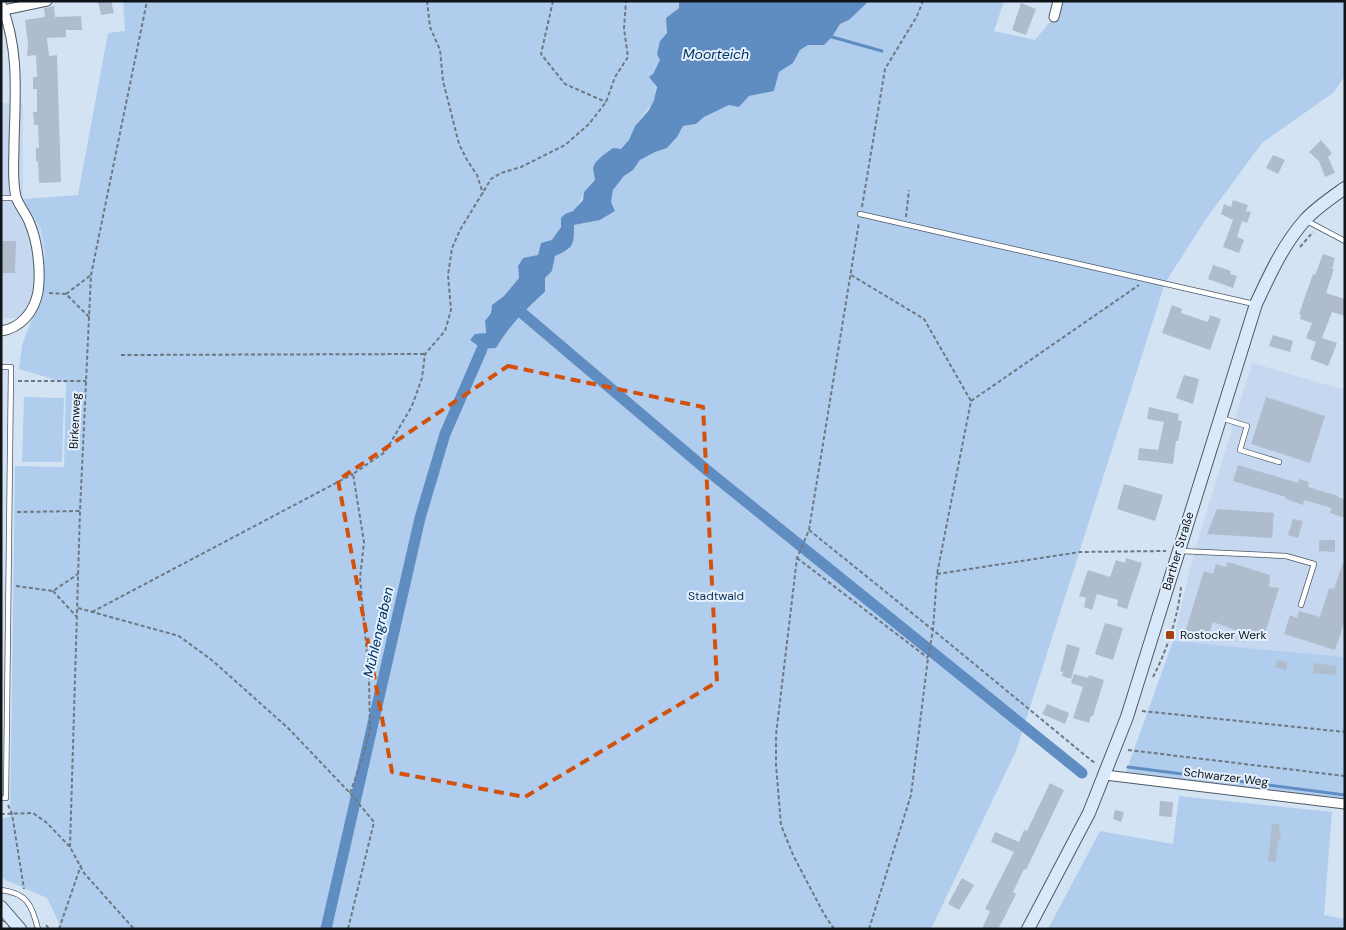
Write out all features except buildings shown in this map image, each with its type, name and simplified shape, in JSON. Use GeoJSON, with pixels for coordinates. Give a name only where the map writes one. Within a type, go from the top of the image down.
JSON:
{"type":"FeatureCollection","features":[{"type":"Feature","properties":{"kind":"street"},"geometry":{"type":"LineString","coordinates":[[1,331],[14,328],[25,319],[38,293],[38,249],[31,226],[16,198],[14,164],[16,67],[12,41],[2,7],[47,1]]}},
{"type":"Feature","properties":{"kind":"street"},"geometry":{"type":"LineString","coordinates":[[1054,17],[1058,1]]}},
{"type":"Feature","properties":{"kind":"street","name":"Barther Straße"},"geometry":{"type":"LineString","coordinates":[[1028,929],[1089,813],[1127,717],[1219,417],[1256,304],[1274,265],[1287,244],[1306,220],[1343,192]]}},
{"type":"Feature","properties":{"kind":"street","name":"Schwarzer Weg"},"geometry":{"type":"LineString","coordinates":[[1106,772],[1345,804]]}},
{"type":"Feature","properties":{"kind":"street"},"geometry":{"type":"LineString","coordinates":[[1,907],[20,929]]}},
{"type":"Feature","properties":{"kind":"lane"},"geometry":{"type":"LineString","coordinates":[[1,198],[16,198]]}},
{"type":"Feature","properties":{"kind":"lane"},"geometry":{"type":"LineString","coordinates":[[860,214],[1256,304]]}},
{"type":"Feature","properties":{"kind":"lane"},"geometry":{"type":"LineString","coordinates":[[1306,220],[1345,241]]}},
{"type":"Feature","properties":{"kind":"lane"},"geometry":{"type":"LineString","coordinates":[[1,367],[11,367],[6,798],[1,798]]}},
{"type":"Feature","properties":{"kind":"lane"},"geometry":{"type":"LineString","coordinates":[[1219,417],[1247,426],[1240,450],[1279,462]]}},
{"type":"Feature","properties":{"kind":"lane"},"geometry":{"type":"LineString","coordinates":[[1178,551],[1286,556],[1314,564],[1301,605]]}},
{"type":"Feature","properties":{"kind":"lane"},"geometry":{"type":"LineString","coordinates":[[1,890],[15,892],[24,896],[33,910],[38,929]]}},
{"type":"Feature","properties":{"kind":"path","name":"Birkenweg"},"geometry":{"type":"LineString","coordinates":[[70,847],[76,617],[91,275],[147,1]]}},
{"type":"Feature","properties":{"kind":"path"},"geometry":{"type":"LineString","coordinates":[[427,1],[430,27],[440,50],[443,81],[459,144],[477,175],[483,194]]}},
{"type":"Feature","properties":{"kind":"path"},"geometry":{"type":"LineString","coordinates":[[553,1],[540,54],[565,84],[606,102]]}},
{"type":"Feature","properties":{"kind":"path"},"geometry":{"type":"LineString","coordinates":[[92,612],[353,474],[385,452],[412,406],[422,378],[425,354],[445,331],[451,310],[448,276],[452,248],[460,230],[492,179],[501,173],[521,167],[565,145],[589,124],[606,102],[615,77],[628,57],[624,29],[626,1]]}},
{"type":"Feature","properties":{"kind":"path"},"geometry":{"type":"LineString","coordinates":[[834,929],[793,855],[781,825],[776,765],[776,735],[798,557],[808,531],[885,68],[917,16],[923,1]]}},
{"type":"Feature","properties":{"kind":"path"},"geometry":{"type":"LineString","coordinates":[[904,224],[909,190]]}},
{"type":"Feature","properties":{"kind":"path"},"geometry":{"type":"LineString","coordinates":[[1295,254],[1318,227]]}},
{"type":"Feature","properties":{"kind":"path"},"geometry":{"type":"LineString","coordinates":[[38,293],[66,294],[91,275]]}},
{"type":"Feature","properties":{"kind":"path"},"geometry":{"type":"LineString","coordinates":[[850,275],[924,319],[972,401],[937,574],[933,630],[910,795],[869,929]]}},
{"type":"Feature","properties":{"kind":"path"},"geometry":{"type":"LineString","coordinates":[[972,401],[1148,279]]}},
{"type":"Feature","properties":{"kind":"path"},"geometry":{"type":"LineString","coordinates":[[66,294],[89,317]]}},
{"type":"Feature","properties":{"kind":"path"},"geometry":{"type":"LineString","coordinates":[[121,355],[425,354]]}},
{"type":"Feature","properties":{"kind":"path"},"geometry":{"type":"LineString","coordinates":[[11,381],[86,381]]}},
{"type":"Feature","properties":{"kind":"path"},"geometry":{"type":"LineString","coordinates":[[350,793],[370,730],[369,676],[360,578],[364,542],[353,474]]}},
{"type":"Feature","properties":{"kind":"path"},"geometry":{"type":"LineString","coordinates":[[8,512],[80,511]]}},
{"type":"Feature","properties":{"kind":"path"},"geometry":{"type":"LineString","coordinates":[[808,531],[933,630],[1106,772]]}},
{"type":"Feature","properties":{"kind":"path"},"geometry":{"type":"LineString","coordinates":[[937,574],[1080,552],[1178,551]]}},
{"type":"Feature","properties":{"kind":"path"},"geometry":{"type":"LineString","coordinates":[[798,557],[928,657]]}},
{"type":"Feature","properties":{"kind":"path"},"geometry":{"type":"LineString","coordinates":[[54,591],[78,574]]}},
{"type":"Feature","properties":{"kind":"path"},"geometry":{"type":"LineString","coordinates":[[1152,680],[1173,623],[1182,583]]}},
{"type":"Feature","properties":{"kind":"path"},"geometry":{"type":"LineString","coordinates":[[8,584],[54,591],[76,617]]}},
{"type":"Feature","properties":{"kind":"path"},"geometry":{"type":"LineString","coordinates":[[77,608],[178,636],[213,661],[288,728],[350,793],[374,822],[348,929]]}},
{"type":"Feature","properties":{"kind":"path"},"geometry":{"type":"LineString","coordinates":[[1140,711],[1345,732]]}},
{"type":"Feature","properties":{"kind":"path"},"geometry":{"type":"LineString","coordinates":[[1128,750],[1345,776]]}},
{"type":"Feature","properties":{"kind":"path"},"geometry":{"type":"LineString","coordinates":[[7,801],[12,814],[25,890]]}},
{"type":"Feature","properties":{"kind":"path"},"geometry":{"type":"LineString","coordinates":[[1,814],[33,813],[47,823],[70,847],[84,873],[134,929]]}},
{"type":"Feature","properties":{"kind":"path"},"geometry":{"type":"LineString","coordinates":[[59,929],[81,865]]}},
{"type":"Feature","properties":{"kind":"path"},"geometry":{"type":"LineString","coordinates":[[33,910],[49,929]]}},
{"type":"Feature","properties":{"kind":"highlighted area"},"geometry":{"type":"Polygon","coordinates":[[[508,366],[703,407],[717,682],[525,797],[392,772],[338,480],[508,366]]]}},
{"type":"Feature","properties":{"kind":"shaded area"},"geometry":{"type":"Polygon","coordinates":[[[1,103],[23,103],[23,204],[41,228],[45,252],[41,296],[33,318],[1,318],[1,273],[15,273],[16,242],[1,241],[1,103]]]}},
{"type":"Feature","properties":{"kind":"shaded area"},"geometry":{"type":"Polygon","coordinates":[[[1252,363],[1345,390],[1345,657],[1173,641],[1193,557],[1252,363]]]}},
{"type":"Feature","properties":{"kind":"green space","name":"Stadtwald"},"geometry":{"type":"Polygon","coordinates":[[[123,1],[679,1],[679,8],[666,18],[667,33],[660,41],[660,60],[653,74],[656,91],[653,102],[635,127],[627,144],[593,168],[595,180],[585,191],[576,209],[565,214],[558,231],[548,247],[539,255],[523,258],[518,266],[519,278],[504,296],[492,305],[491,313],[485,321],[486,333],[470,340],[482,349],[496,348],[518,319],[545,293],[545,278],[552,271],[555,256],[569,250],[574,225],[600,220],[615,211],[611,202],[613,190],[640,160],[667,148],[677,137],[683,126],[696,124],[704,117],[729,105],[739,106],[749,96],[774,91],[779,72],[793,63],[800,50],[808,45],[832,37],[840,24],[849,20],[869,1],[1004,1],[994,31],[1035,40],[1054,17],[1058,1],[1345,1],[1345,76],[1333,93],[1262,143],[1206,219],[1165,283],[1016,751],[931,929],[62,929],[47,898],[1,878],[1,818],[10,817],[15,466],[64,467],[66,383],[19,369],[22,345],[41,296],[45,252],[41,228],[23,204],[23,199],[78,195],[108,33],[125,31],[123,1]]]}},
{"type":"Feature","properties":{"kind":"green space"},"geometry":{"type":"Polygon","coordinates":[[[24,397],[64,398],[62,462],[22,462],[24,397]]]}},
{"type":"Feature","properties":{"kind":"green space"},"geometry":{"type":"Polygon","coordinates":[[[1173,641],[1345,657],[1345,800],[1126,772],[1173,641]]]}},
{"type":"Feature","properties":{"kind":"green space"},"geometry":{"type":"Polygon","coordinates":[[[1179,796],[1332,812],[1324,915],[1345,919],[1345,929],[1048,929],[1100,831],[1173,844],[1179,796]]]}},
{"type":"Feature","properties":{"kind":"water","name":"Moorteich"},"geometry":{"type":"Polygon","coordinates":[[[679,1],[869,1],[849,20],[840,24],[832,37],[824,45],[808,45],[800,50],[793,63],[779,72],[774,91],[749,96],[739,107],[729,105],[704,117],[696,124],[683,126],[677,137],[667,148],[640,160],[613,190],[611,202],[615,211],[600,220],[574,225],[572,245],[566,251],[555,256],[552,271],[545,278],[545,292],[518,318],[496,348],[482,349],[470,340],[475,334],[486,333],[485,321],[491,313],[492,305],[504,296],[519,278],[518,266],[523,258],[538,255],[541,243],[552,240],[561,227],[561,218],[573,211],[583,200],[584,192],[595,180],[593,168],[595,163],[613,148],[621,149],[629,140],[635,126],[649,110],[657,87],[649,77],[653,74],[660,60],[657,54],[660,41],[667,33],[666,18],[679,8],[679,1]]]}},
{"type":"Feature","properties":{"kind":"waterway"},"geometry":{"type":"LineString","coordinates":[[832,37],[882,51]]}},
{"type":"Feature","properties":{"kind":"waterway"},"geometry":{"type":"LineString","coordinates":[[522,313],[708,471],[1082,773]]}},
{"type":"Feature","properties":{"kind":"waterway","name":"Mühlengraben"},"geometry":{"type":"LineString","coordinates":[[326,929],[420,518],[445,434],[482,349]]}},
{"type":"Feature","properties":{"kind":"waterway"},"geometry":{"type":"LineString","coordinates":[[1128,767],[1345,795]]}},
{"type":"Feature","properties":{"kind":"place","name":"Rostocker Werk"},"geometry":{"type":"Point","coordinates":[1170,635]}}]}
